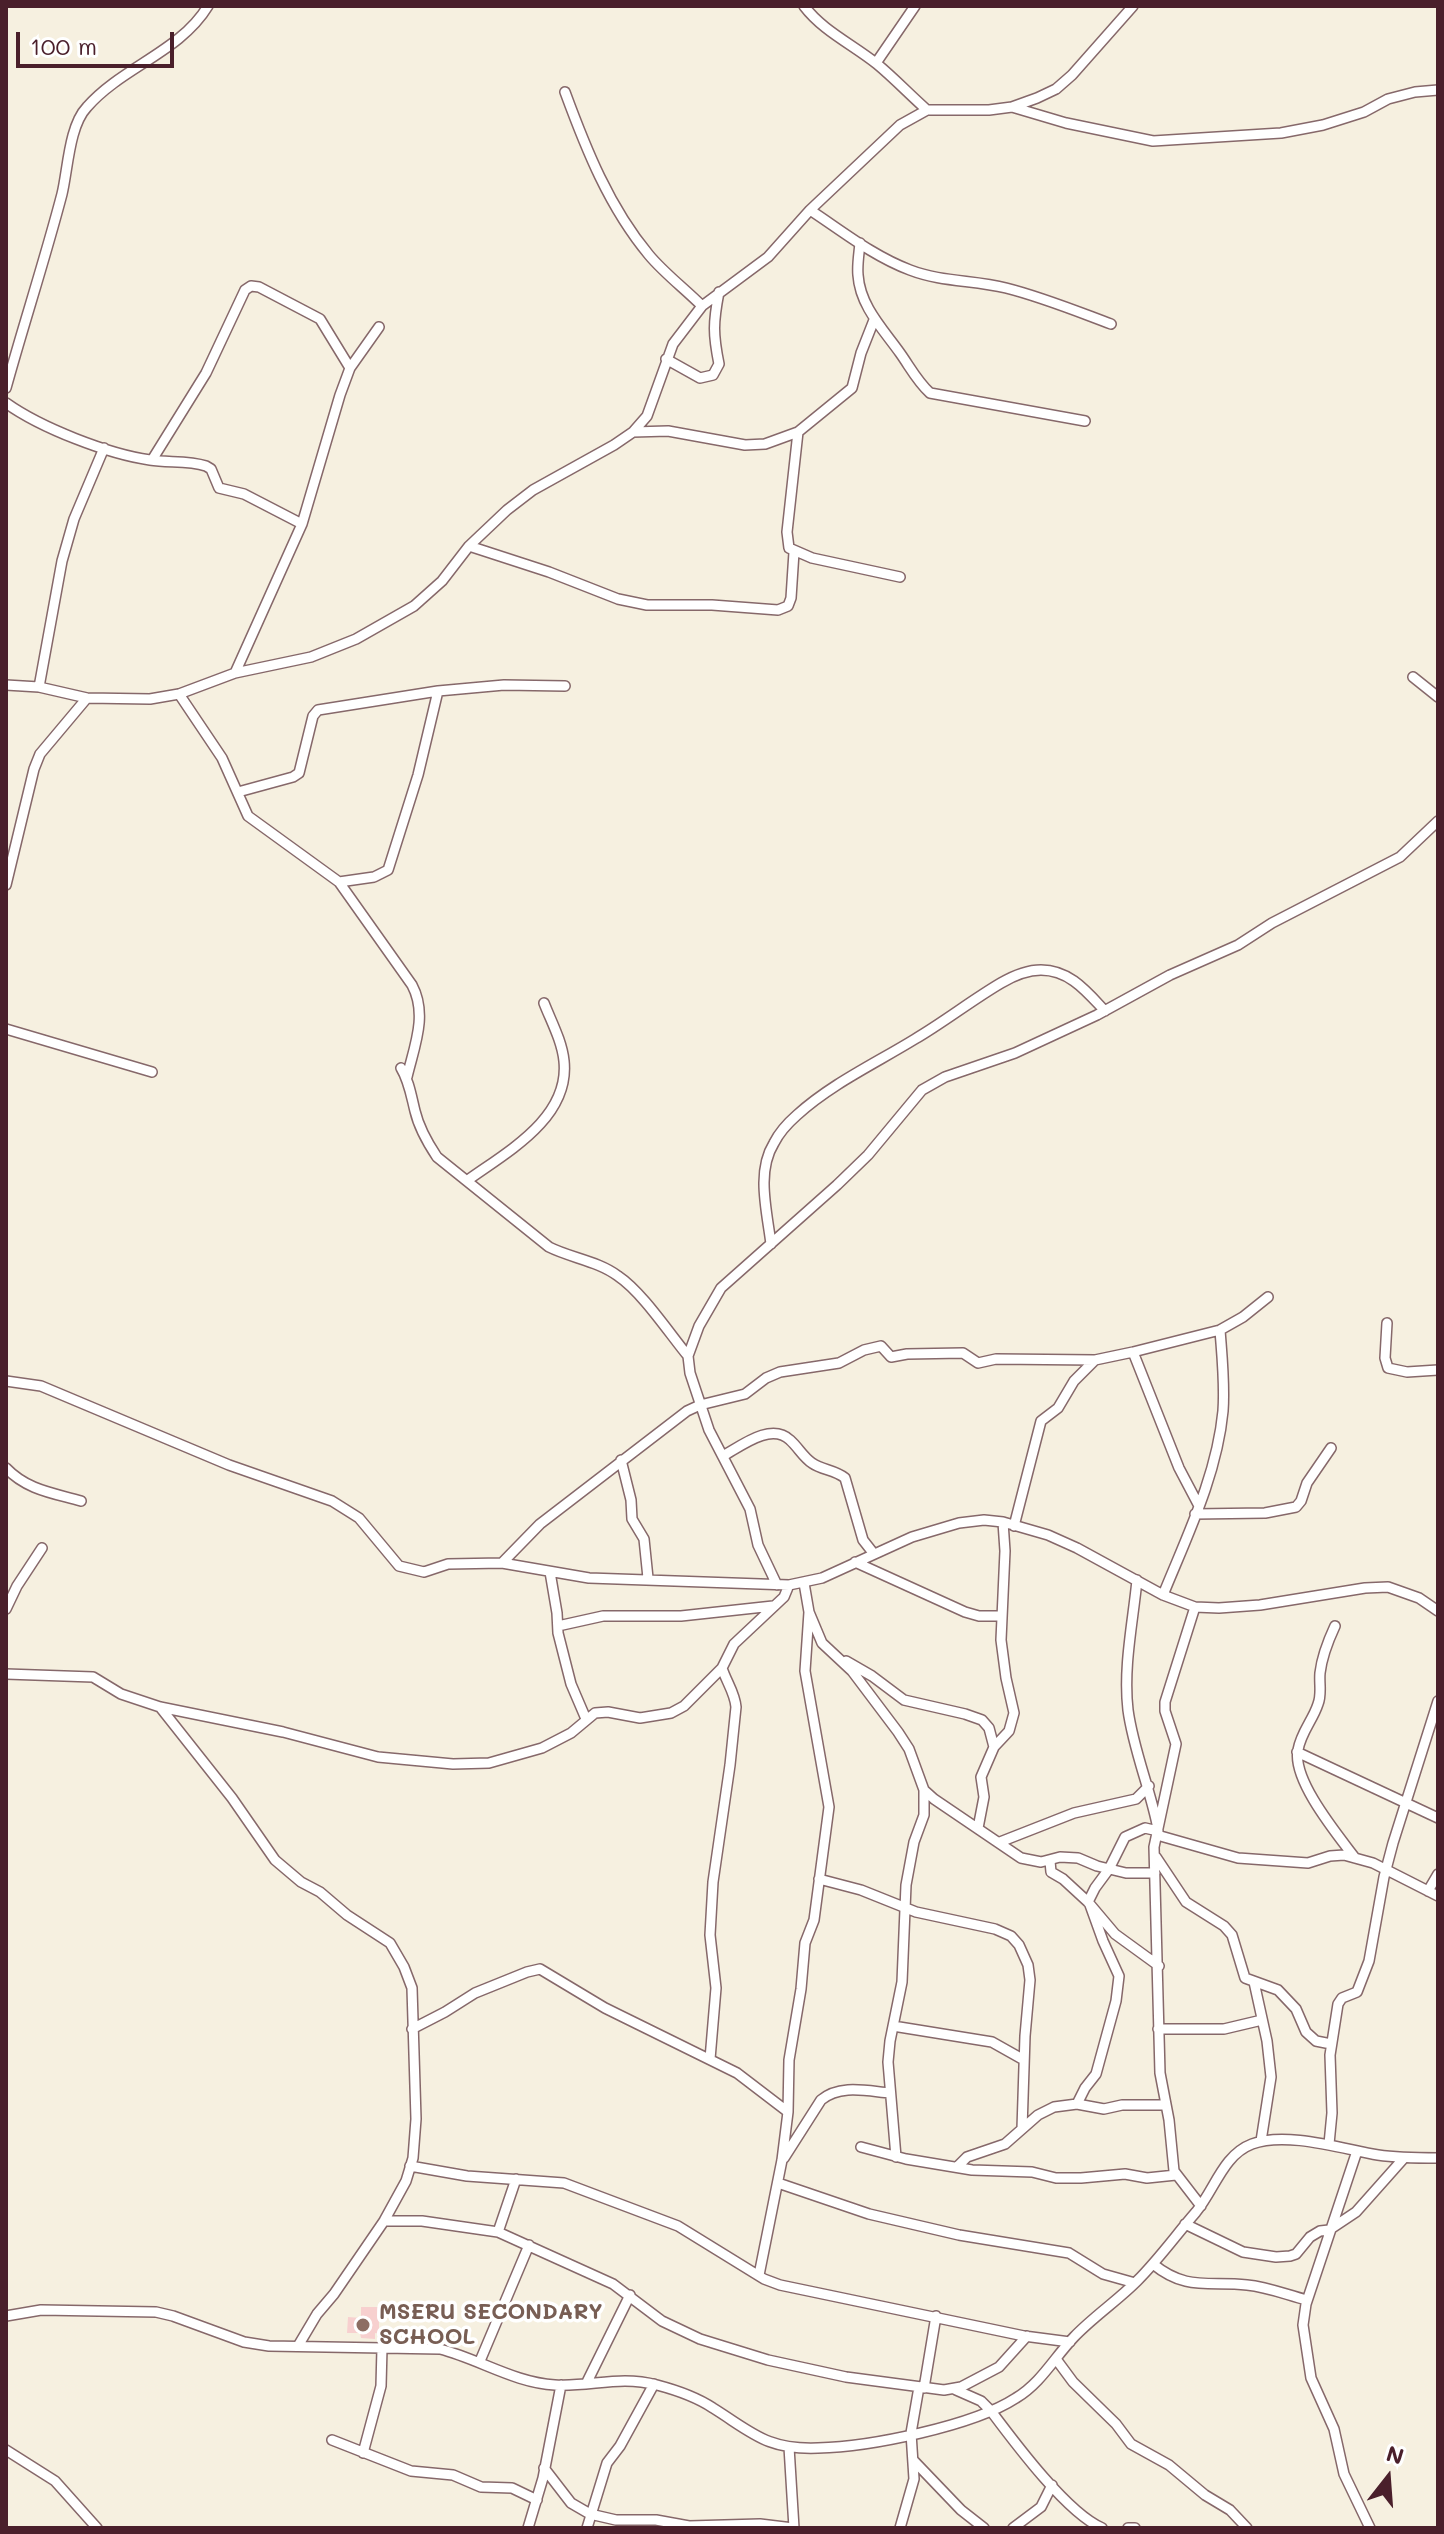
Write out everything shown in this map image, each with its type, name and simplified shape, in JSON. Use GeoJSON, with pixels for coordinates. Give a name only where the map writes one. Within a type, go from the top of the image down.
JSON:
{"type":"FeatureCollection","features":[{"type":"Feature","properties":{"kind":"street"},"geometry":{"type":"LineString","coordinates":[[6,388],[63,191],[80,116],[122,76],[189,30],[208,6]]}},
{"type":"Feature","properties":{"kind":"street"},"geometry":{"type":"LineString","coordinates":[[804,6],[837,37],[876,63],[927,110]]}},
{"type":"Feature","properties":{"kind":"street"},"geometry":{"type":"LineString","coordinates":[[876,63],[915,6]]}},
{"type":"Feature","properties":{"kind":"street"},"geometry":{"type":"LineString","coordinates":[[6,685],[39,687],[87,698],[150,699],[179,694],[235,673],[311,657],[356,639],[414,606],[442,581],[469,546],[507,510],[533,490],[633,432],[647,416],[666,359],[683,328],[702,306],[768,257],[810,210],[900,125],[927,110],[1012,107],[1056,89],[1133,6]]}},
{"type":"Feature","properties":{"kind":"street"},"geometry":{"type":"LineString","coordinates":[[1012,107],[1130,137],[1166,140],[1281,133],[1323,125],[1364,112],[1388,99],[1438,90]]}},
{"type":"Feature","properties":{"kind":"street"},"geometry":{"type":"LineString","coordinates":[[565,92],[586,149],[612,201],[651,257],[702,306]]}},
{"type":"Feature","properties":{"kind":"street"},"geometry":{"type":"LineString","coordinates":[[810,210],[889,261],[912,271],[1004,287],[1111,324]]}},
{"type":"Feature","properties":{"kind":"street"},"geometry":{"type":"LineString","coordinates":[[860,243],[858,276],[862,297],[874,320],[918,383],[930,393],[1085,421]]}},
{"type":"Feature","properties":{"kind":"street"},"geometry":{"type":"LineString","coordinates":[[152,460],[206,373],[245,290],[251,286],[259,287],[320,319],[350,368]]}},
{"type":"Feature","properties":{"kind":"street"},"geometry":{"type":"LineString","coordinates":[[666,359],[700,378],[713,375],[719,364],[713,332],[719,292]]}},
{"type":"Feature","properties":{"kind":"street"},"geometry":{"type":"LineString","coordinates":[[633,432],[668,431],[745,445],[765,444],[798,432],[852,388],[874,320]]}},
{"type":"Feature","properties":{"kind":"street"},"geometry":{"type":"LineString","coordinates":[[235,673],[302,524],[350,368],[379,327]]}},
{"type":"Feature","properties":{"kind":"street"},"geometry":{"type":"LineString","coordinates":[[6,403],[66,434],[104,448],[152,460],[206,466],[211,469],[219,488],[244,494],[302,524]]}},
{"type":"Feature","properties":{"kind":"street"},"geometry":{"type":"LineString","coordinates":[[798,432],[787,532],[787,542],[794,552],[900,577]]}},
{"type":"Feature","properties":{"kind":"street"},"geometry":{"type":"LineString","coordinates":[[39,687],[62,561],[74,519],[104,448]]}},
{"type":"Feature","properties":{"kind":"street"},"geometry":{"type":"LineString","coordinates":[[469,546],[633,602],[764,610],[788,606],[794,552]]}},
{"type":"Feature","properties":{"kind":"street"},"geometry":{"type":"LineString","coordinates":[[1413,677],[1438,697]]}},
{"type":"Feature","properties":{"kind":"street"},"geometry":{"type":"LineString","coordinates":[[238,792],[299,773],[313,716],[318,710],[438,691],[504,685],[565,686]]}},
{"type":"Feature","properties":{"kind":"street"},"geometry":{"type":"LineString","coordinates":[[339,882],[374,877],[388,870],[418,775],[438,691]]}},
{"type":"Feature","properties":{"kind":"street"},"geometry":{"type":"LineString","coordinates":[[179,694],[222,758],[244,810],[253,821],[339,882],[417,995],[420,1021],[407,1077]]}},
{"type":"Feature","properties":{"kind":"street"},"geometry":{"type":"LineString","coordinates":[[6,885],[40,754],[87,698]]}},
{"type":"Feature","properties":{"kind":"street"},"geometry":{"type":"LineString","coordinates":[[777,1585],[758,1545],[750,1509],[709,1430],[690,1373],[688,1356],[699,1326],[721,1288],[868,1155],[922,1090],[945,1077],[1015,1053],[1105,1011],[1170,975],[1238,945],[1400,857],[1438,821]]}},
{"type":"Feature","properties":{"kind":"street"},"geometry":{"type":"LineString","coordinates":[[771,1244],[764,1174],[767,1158],[774,1142],[796,1116],[822,1096],[947,1020],[1002,982],[1030,970],[1045,970],[1069,977],[1080,984],[1105,1011]]}},
{"type":"Feature","properties":{"kind":"street"},"geometry":{"type":"LineString","coordinates":[[468,1180],[538,1126],[561,1091],[564,1061],[544,1003]]}},
{"type":"Feature","properties":{"kind":"street"},"geometry":{"type":"LineString","coordinates":[[6,1029],[152,1072]]}},
{"type":"Feature","properties":{"kind":"street"},"geometry":{"type":"LineString","coordinates":[[401,1068],[407,1077],[415,1114],[425,1139],[437,1157],[549,1247],[619,1276],[688,1356]]}},
{"type":"Feature","properties":{"kind":"street"},"geometry":{"type":"LineString","coordinates":[[502,1563],[540,1524],[668,1423],[700,1405],[745,1394],[780,1372],[839,1363],[864,1350],[881,1346],[891,1357],[963,1353],[978,1363],[996,1359],[1095,1360],[1220,1330],[1268,1297]]}},
{"type":"Feature","properties":{"kind":"street"},"geometry":{"type":"LineString","coordinates":[[1387,1323],[1385,1358],[1388,1368],[1407,1372],[1438,1370]]}},
{"type":"Feature","properties":{"kind":"street"},"geometry":{"type":"LineString","coordinates":[[1163,1595],[1211,1473],[1223,1412],[1220,1330]]}},
{"type":"Feature","properties":{"kind":"street"},"geometry":{"type":"LineString","coordinates":[[1133,1352],[1197,1510]]}},
{"type":"Feature","properties":{"kind":"street"},"geometry":{"type":"LineString","coordinates":[[1014,1526],[1041,1421],[1058,1408],[1074,1381],[1095,1360]]}},
{"type":"Feature","properties":{"kind":"street"},"geometry":{"type":"LineString","coordinates":[[6,1381],[41,1386],[229,1465],[332,1501],[359,1518],[403,1568],[424,1572],[448,1564],[502,1563],[589,1578],[789,1585],[822,1578],[912,1537],[959,1523],[984,1520],[1048,1535],[1163,1595],[1195,1607],[1260,1605],[1388,1587],[1419,1598],[1438,1611]]}},
{"type":"Feature","properties":{"kind":"street"},"geometry":{"type":"LineString","coordinates":[[723,1456],[770,1433],[787,1436],[809,1461],[845,1478],[863,1540],[874,1554]]}},
{"type":"Feature","properties":{"kind":"street"},"geometry":{"type":"LineString","coordinates":[[1197,1510],[1265,1513],[1296,1507],[1307,1483],[1331,1448]]}},
{"type":"Feature","properties":{"kind":"street"},"geometry":{"type":"LineString","coordinates":[[621,1460],[631,1500],[632,1519],[644,1539],[648,1578]]}},
{"type":"Feature","properties":{"kind":"street"},"geometry":{"type":"LineString","coordinates":[[6,1468],[17,1480],[33,1488],[81,1501]]}},
{"type":"Feature","properties":{"kind":"street"},"geometry":{"type":"LineString","coordinates":[[978,1828],[984,1797],[980,1780],[994,1747],[1009,1731],[1014,1713],[1002,1653],[1003,1522]]}},
{"type":"Feature","properties":{"kind":"street"},"geometry":{"type":"LineString","coordinates":[[6,1609],[42,1548]]}},
{"type":"Feature","properties":{"kind":"street"},"geometry":{"type":"LineString","coordinates":[[855,1562],[965,1612],[979,1616],[1002,1616]]}},
{"type":"Feature","properties":{"kind":"street"},"geometry":{"type":"LineString","coordinates":[[550,1572],[571,1684],[586,1719]]}},
{"type":"Feature","properties":{"kind":"street"},"geometry":{"type":"LineString","coordinates":[[1137,1580],[1127,1697],[1133,1735],[1149,1786],[1158,1831]]}},
{"type":"Feature","properties":{"kind":"street"},"geometry":{"type":"LineString","coordinates":[[804,1583],[809,1612],[822,1643],[852,1671],[898,1732],[909,1749],[924,1790],[924,1815],[914,1842],[906,1885],[902,1982],[888,2062],[896,2157]]}},
{"type":"Feature","properties":{"kind":"street"},"geometry":{"type":"LineString","coordinates":[[6,1674],[93,1677],[121,1694],[160,1707],[283,1732],[378,1757],[453,1764],[489,1763],[542,1748],[571,1733],[592,1714],[602,1712],[634,1718],[671,1713],[684,1706],[722,1668],[734,1644],[787,1593],[789,1585]]}},
{"type":"Feature","properties":{"kind":"street"},"geometry":{"type":"LineString","coordinates":[[558,1626],[603,1616],[681,1616],[774,1606]]}},
{"type":"Feature","properties":{"kind":"street"},"geometry":{"type":"LineString","coordinates":[[1195,1607],[1165,1702],[1176,1744],[1158,1831],[1155,1873],[1160,2073],[1176,2175],[1201,2206]]}},
{"type":"Feature","properties":{"kind":"street"},"geometry":{"type":"LineString","coordinates":[[759,2275],[782,2160],[788,2112],[789,2060],[805,1943],[814,1920],[829,1807],[805,1671],[809,1612]]}},
{"type":"Feature","properties":{"kind":"street"},"geometry":{"type":"LineString","coordinates":[[1335,1626],[1324,1651],[1319,1701],[1297,1752],[1310,1795],[1355,1858]]}},
{"type":"Feature","properties":{"kind":"street"},"geometry":{"type":"LineString","coordinates":[[839,1658],[911,1703],[953,1710],[982,1720],[992,1734],[994,1747]]}},
{"type":"Feature","properties":{"kind":"street"},"geometry":{"type":"LineString","coordinates":[[710,2059],[716,1988],[710,1935],[713,1882],[736,1707],[722,1668]]}},
{"type":"Feature","properties":{"kind":"street"},"geometry":{"type":"LineString","coordinates":[[1329,2144],[1332,2113],[1329,2070],[1338,2002],[1358,1992],[1365,1974],[1386,1869],[1438,1701]]}},
{"type":"Feature","properties":{"kind":"street"},"geometry":{"type":"LineString","coordinates":[[160,1707],[232,1798],[275,1860],[301,1882],[320,1892],[347,1915],[390,1943],[412,1988],[416,2119],[410,2166],[399,2197],[298,2346]]}},
{"type":"Feature","properties":{"kind":"street"},"geometry":{"type":"LineString","coordinates":[[1297,1752],[1438,1818]]}},
{"type":"Feature","properties":{"kind":"street"},"geometry":{"type":"LineString","coordinates":[[1000,1842],[1074,1813],[1136,1799],[1149,1786]]}},
{"type":"Feature","properties":{"kind":"street"},"geometry":{"type":"LineString","coordinates":[[924,1790],[1021,1858],[1041,1862],[1060,1857],[1078,1858],[1126,1873],[1155,1873]]}},
{"type":"Feature","properties":{"kind":"street"},"geometry":{"type":"LineString","coordinates":[[1077,2104],[1096,2074],[1116,2001],[1119,1976],[1089,1904],[1125,1837],[1145,1828],[1238,1858],[1308,1863],[1336,1855],[1355,1858],[1386,1869],[1433,1893],[1438,1874]]}},
{"type":"Feature","properties":{"kind":"street"},"geometry":{"type":"LineString","coordinates":[[1155,1854],[1186,1902],[1224,1926],[1232,1935],[1243,1976],[1278,1990],[1296,2009],[1306,2032],[1316,2041],[1331,2044]]}},
{"type":"Feature","properties":{"kind":"street"},"geometry":{"type":"LineString","coordinates":[[1050,1861],[1051,1872],[1089,1904],[1115,1934],[1159,1966]]}},
{"type":"Feature","properties":{"kind":"street"},"geometry":{"type":"LineString","coordinates":[[819,1879],[861,1890],[905,1908],[995,1929],[1011,1936],[1019,1945],[1028,1965],[1030,1980],[1022,2129]]}},
{"type":"Feature","properties":{"kind":"street"},"geometry":{"type":"LineString","coordinates":[[412,2029],[475,1993],[540,1969],[605,2008],[737,2073],[788,2112]]}},
{"type":"Feature","properties":{"kind":"street"},"geometry":{"type":"LineString","coordinates":[[1254,1982],[1271,2083],[1261,2141]]}},
{"type":"Feature","properties":{"kind":"street"},"geometry":{"type":"LineString","coordinates":[[1158,2029],[1224,2029],[1262,2020]]}},
{"type":"Feature","properties":{"kind":"street"},"geometry":{"type":"LineString","coordinates":[[893,2026],[992,2042],[1024,2060]]}},
{"type":"Feature","properties":{"kind":"street"},"geometry":{"type":"LineString","coordinates":[[782,2160],[821,2100],[829,2093],[855,2090],[890,2093]]}},
{"type":"Feature","properties":{"kind":"street"},"geometry":{"type":"LineString","coordinates":[[957,2167],[967,2157],[1005,2144],[1048,2110],[1077,2104],[1101,2109],[1122,2105],[1166,2105]]}},
{"type":"Feature","properties":{"kind":"street"},"geometry":{"type":"LineString","coordinates":[[6,2316],[41,2310],[156,2312],[244,2342],[269,2346],[440,2349],[530,2380],[561,2385],[616,2379],[654,2384],[706,2404],[751,2434],[789,2447],[858,2445],[967,2420],[991,2411],[1029,2389],[1070,2342],[1153,2264],[1201,2206],[1238,2149],[1261,2141],[1329,2144],[1404,2158],[1438,2158]]}},
{"type":"Feature","properties":{"kind":"street"},"geometry":{"type":"LineString","coordinates":[[861,2147],[896,2157],[972,2170],[1032,2172],[1066,2178],[1176,2175]]}},
{"type":"Feature","properties":{"kind":"street"},"geometry":{"type":"LineString","coordinates":[[1357,2151],[1307,2300],[1303,2325],[1311,2378],[1334,2429],[1344,2474],[1370,2528]]}},
{"type":"Feature","properties":{"kind":"street"},"geometry":{"type":"LineString","coordinates":[[1185,2224],[1243,2252],[1276,2257],[1296,2254],[1310,2237],[1329,2230],[1356,2212],[1404,2158]]}},
{"type":"Feature","properties":{"kind":"street"},"geometry":{"type":"LineString","coordinates":[[410,2166],[467,2176],[564,2183],[655,2217],[699,2238],[770,2282],[802,2291],[1070,2342]]}},
{"type":"Feature","properties":{"kind":"street"},"geometry":{"type":"LineString","coordinates":[[498,2232],[516,2179]]}},
{"type":"Feature","properties":{"kind":"street"},"geometry":{"type":"LineString","coordinates":[[778,2183],[869,2214],[959,2235],[1069,2253],[1103,2274],[1135,2283]]}},
{"type":"Feature","properties":{"kind":"street"},"geometry":{"type":"LineString","coordinates":[[384,2221],[422,2221],[498,2232],[613,2284],[662,2321],[700,2339],[768,2360],[846,2377],[922,2387],[961,2387],[999,2367],[1027,2336]]}},
{"type":"Feature","properties":{"kind":"street"},"geometry":{"type":"LineString","coordinates":[[480,2361],[529,2245]]}},
{"type":"Feature","properties":{"kind":"street"},"geometry":{"type":"LineString","coordinates":[[1153,2264],[1179,2281],[1248,2285],[1307,2300]]}},
{"type":"Feature","properties":{"kind":"street"},"geometry":{"type":"LineString","coordinates":[[587,2382],[630,2295]]}},
{"type":"Feature","properties":{"kind":"street"},"geometry":{"type":"LineString","coordinates":[[900,2528],[914,2482],[911,2433],[936,2316]]}},
{"type":"Feature","properties":{"kind":"street"},"geometry":{"type":"LineString","coordinates":[[363,2453],[381,2386],[382,2348]]}},
{"type":"Feature","properties":{"kind":"street"},"geometry":{"type":"LineString","coordinates":[[1056,2359],[1131,2444],[1170,2466],[1205,2495],[1230,2510],[1247,2528]]}},
{"type":"Feature","properties":{"kind":"street"},"geometry":{"type":"LineString","coordinates":[[587,2528],[607,2463],[620,2446],[654,2384]]}},
{"type":"Feature","properties":{"kind":"street"},"geometry":{"type":"LineString","coordinates":[[528,2528],[537,2500],[561,2385]]}},
{"type":"Feature","properties":{"kind":"street"},"geometry":{"type":"LineString","coordinates":[[952,2389],[981,2401],[1052,2485],[1087,2520],[1102,2528]]}},
{"type":"Feature","properties":{"kind":"street"},"geometry":{"type":"LineString","coordinates":[[332,2440],[411,2471],[453,2475],[481,2487],[512,2488],[537,2500]]}},
{"type":"Feature","properties":{"kind":"street"},"geometry":{"type":"LineString","coordinates":[[544,2468],[571,2503],[590,2514],[616,2520],[656,2520],[689,2526],[751,2524],[794,2528],[789,2447]]}},
{"type":"Feature","properties":{"kind":"street"},"geometry":{"type":"LineString","coordinates":[[6,2450],[55,2481],[97,2528]]}},
{"type":"Feature","properties":{"kind":"street"},"geometry":{"type":"LineString","coordinates":[[914,2461],[961,2510],[984,2528]]}},
{"type":"Feature","properties":{"kind":"street"},"geometry":{"type":"LineString","coordinates":[[1013,2528],[1041,2507],[1052,2485]]}},
{"type":"Feature","properties":{"kind":"street"},"geometry":{"type":"LineString","coordinates":[[1128,2528],[1135,2528]]}},
{"type":"Feature","properties":{"kind":"shaded area","name":"MSERU SECONDARY SCHOOL"},"geometry":{"type":"Polygon","coordinates":[[[361,2307],[379,2307],[379,2334],[375,2333],[375,2339],[361,2338],[360,2333],[347,2333],[348,2317],[361,2318],[361,2307]]]}},
{"type":"Feature","properties":{"kind":"place","name":"MSERU SECONDARY SCHOOL"},"geometry":{"type":"Point","coordinates":[363,2325]}}]}
